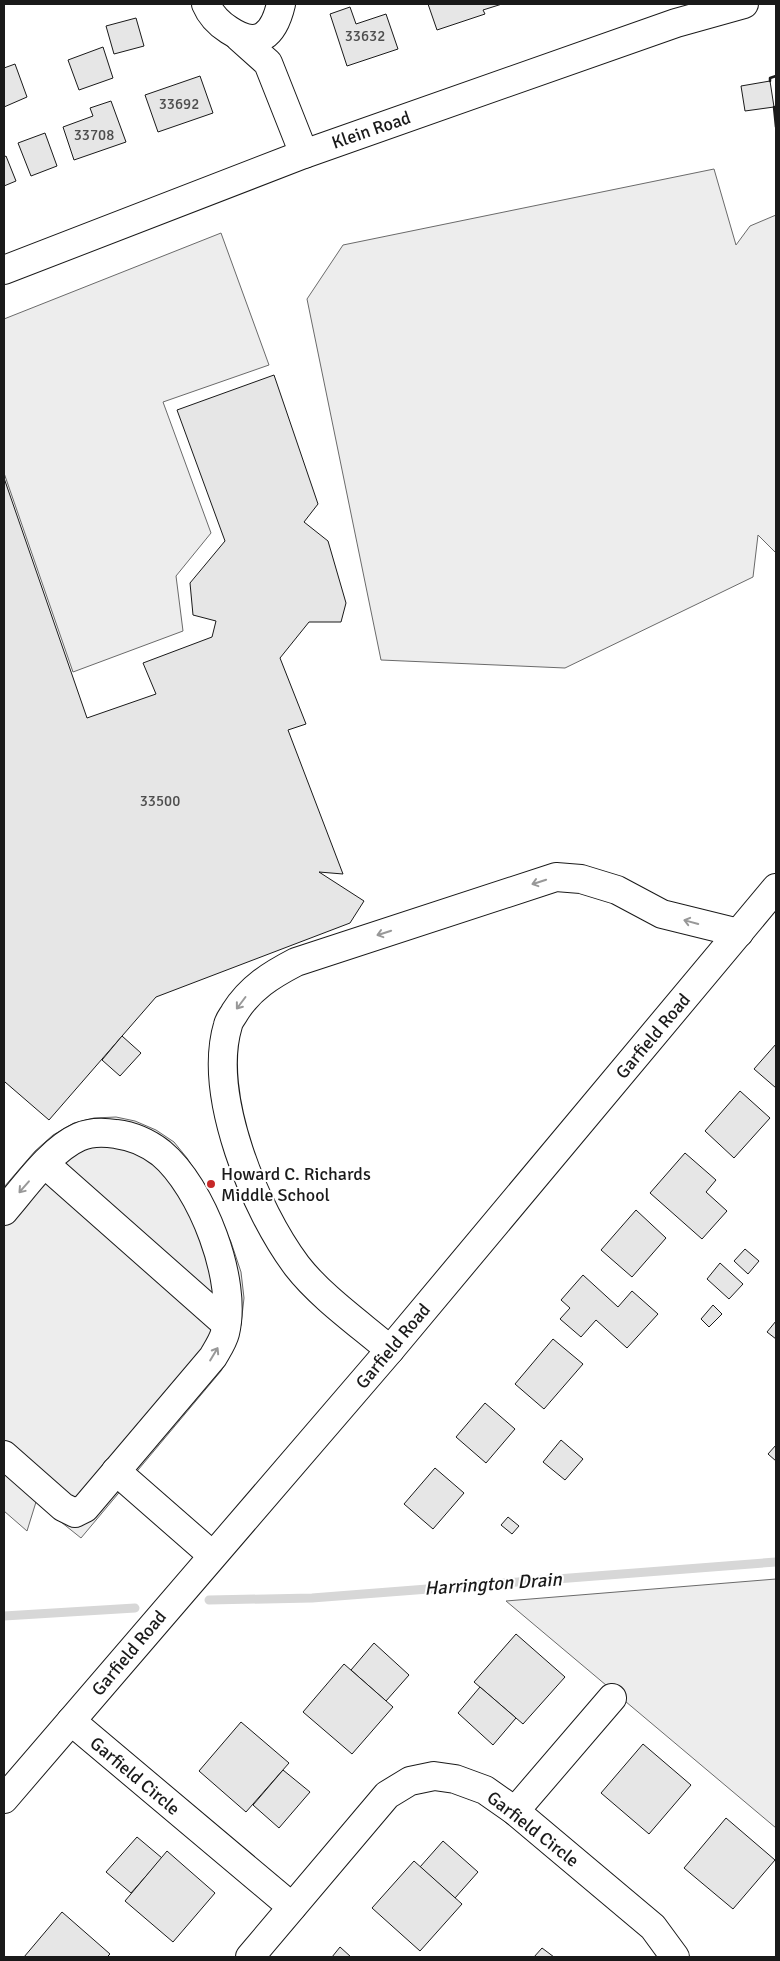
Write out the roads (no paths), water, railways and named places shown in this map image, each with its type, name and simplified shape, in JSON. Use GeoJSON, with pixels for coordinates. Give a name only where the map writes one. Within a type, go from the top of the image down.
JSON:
{"type":"FeatureCollection","features":[{"type":"Feature","properties":{"kind":"street"},"geometry":{"type":"LineString","coordinates":[[206,4],[216,21],[239,37],[268,63],[304,154]]}},
{"type":"Feature","properties":{"kind":"street","name":"Klein Road"},"geometry":{"type":"LineString","coordinates":[[4,270],[673,14],[744,4]]}},
{"type":"Feature","properties":{"kind":"street"},"geometry":{"type":"LineString","coordinates":[[239,37],[251,40],[261,38],[268,33],[278,14]]}},
{"type":"Feature","properties":{"kind":"street"},"geometry":{"type":"LineString","coordinates":[[268,63],[278,14]]}},
{"type":"Feature","properties":{"kind":"street"},"geometry":{"type":"LineString","coordinates":[[390,1350],[317,1288],[298,1268],[268,1220],[257,1195],[237,1143],[224,1089],[223,1054],[228,1024],[241,1003],[256,986],[276,972],[296,962],[556,877],[581,879],[617,890],[662,914],[739,934]]}},
{"type":"Feature","properties":{"kind":"street","name":"Garfield Road"},"geometry":{"type":"LineString","coordinates":[[4,1799],[390,1350],[776,888]]}},
{"type":"Feature","properties":{"kind":"street"},"geometry":{"type":"LineString","coordinates":[[4,1211],[64,1145],[81,1136],[103,1132],[127,1136],[146,1143],[162,1154],[182,1176],[210,1227],[226,1279],[228,1302],[225,1335],[213,1357],[85,1508],[75,1513],[63,1507],[4,1455]]}},
{"type":"Feature","properties":{"kind":"street"},"geometry":{"type":"LineString","coordinates":[[45,1164],[226,1324]]}},
{"type":"Feature","properties":{"kind":"street"},"geometry":{"type":"LineString","coordinates":[[116,1471],[212,1555]]}},
{"type":"Feature","properties":{"kind":"street"},"geometry":{"type":"LineString","coordinates":[[515,1811],[612,1698]]}},
{"type":"Feature","properties":{"kind":"street","name":"Garfield Circle"},"geometry":{"type":"LineString","coordinates":[[71,1721],[292,1907]]}},
{"type":"Feature","properties":{"kind":"street","name":"Garfield Circle"},"geometry":{"type":"LineString","coordinates":[[250,1957],[387,1796],[410,1781],[434,1776],[455,1779],[485,1790],[515,1811],[653,1927],[675,1957]]}},
{"type":"Feature","properties":{"kind":"waterway","name":"Harrington Drain"},"geometry":{"type":"LineString","coordinates":[[209,1600],[312,1598],[776,1562]]}},
{"type":"Feature","properties":{"kind":"waterway","name":"Harrington Drain"},"geometry":{"type":"LineString","coordinates":[[4,1616],[135,1608]]}},
{"type":"Feature","properties":{"kind":"place","name":"Howard C. Richards Middle School"},"geometry":{"type":"Point","coordinates":[211,1184]}}]}
